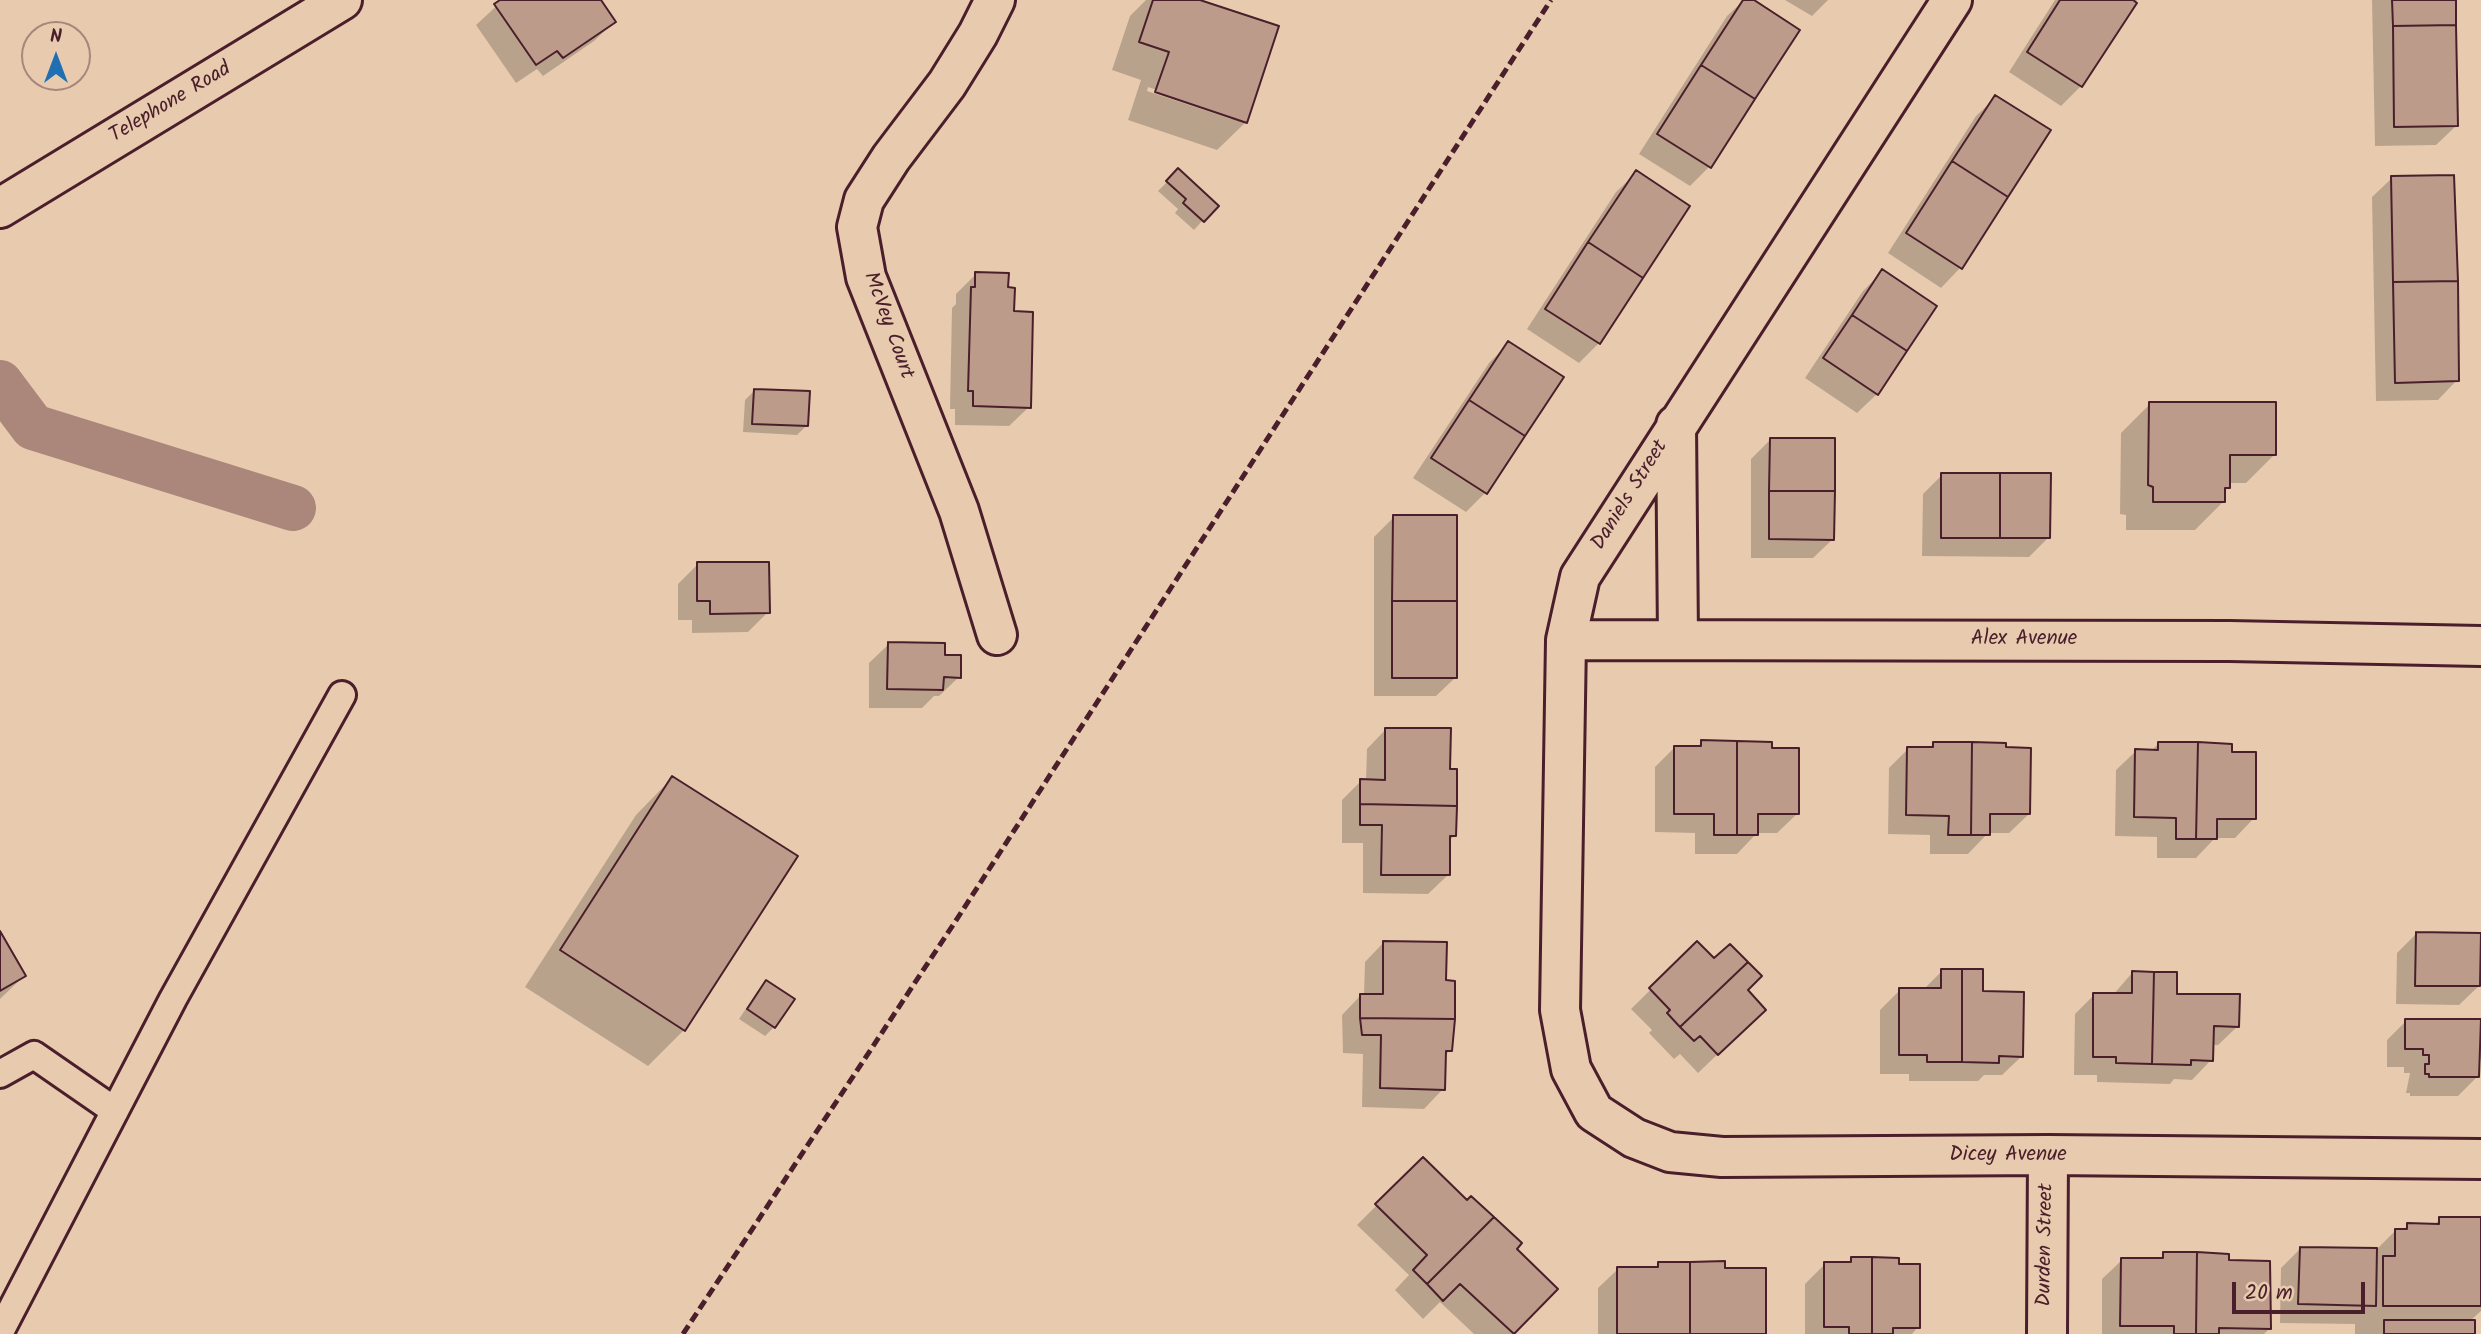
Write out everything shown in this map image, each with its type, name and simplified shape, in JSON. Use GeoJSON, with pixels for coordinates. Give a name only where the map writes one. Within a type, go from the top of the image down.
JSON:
{"type":"FeatureCollection","features":[{"type":"Feature","properties":{"kind":"street","name":"Telephone Road"},"geometry":{"type":"LineString","coordinates":[[0,208],[342,0]]}},
{"type":"Feature","properties":{"kind":"street","name":"McVey Court"},"geometry":{"type":"LineString","coordinates":[[995,0],[978,34],[947,84],[891,158],[864,200],[857,227],[866,277],[959,511],[998,635]]}},
{"type":"Feature","properties":{"kind":"street","name":"Daniels Street"},"geometry":{"type":"LineString","coordinates":[[1571,1069],[1560,1010],[1566,640],[1580,577],[1952,0]]}},
{"type":"Feature","properties":{"kind":"street"},"geometry":{"type":"LineString","coordinates":[[1676,425],[1678,638]]}},
{"type":"Feature","properties":{"kind":"street","name":"Alex Avenue"},"geometry":{"type":"LineString","coordinates":[[1566,640],[1678,638],[2229,641],[2481,646]]}},
{"type":"Feature","properties":{"kind":"street","name":"Dicey Avenue"},"geometry":{"type":"LineString","coordinates":[[1571,1069],[1594,1112],[1634,1138],[1670,1152],[1721,1157],[2048,1155],[2481,1159]]}},
{"type":"Feature","properties":{"kind":"street","name":"Durden Street"},"geometry":{"type":"LineString","coordinates":[[2047,1334],[2048,1155]]}},
{"type":"Feature","properties":{"kind":"lane"},"geometry":{"type":"LineString","coordinates":[[0,1332],[173,999],[342,695]]}},
{"type":"Feature","properties":{"kind":"lane"},"geometry":{"type":"LineString","coordinates":[[0,1074],[34,1055],[115,1111]]}},
{"type":"Feature","properties":{"kind":"building"},"geometry":{"type":"Polygon","coordinates":[[[500,0],[601,0],[616,22],[563,58],[557,51],[536,65],[494,4],[500,0]]]}},
{"type":"Feature","properties":{"kind":"building"},"geometry":{"type":"Polygon","coordinates":[[[1153,0],[1200,0],[1279,26],[1247,123],[1155,92],[1169,52],[1139,42],[1153,0]]]}},
{"type":"Feature","properties":{"kind":"building"},"geometry":{"type":"Polygon","coordinates":[[[1743,0],[1754,0],[1800,30],[1755,99],[1701,65],[1743,0]]]}},
{"type":"Feature","properties":{"kind":"building"},"geometry":{"type":"Polygon","coordinates":[[[2060,0],[2133,0],[2137,3],[2082,87],[2027,52],[2060,0]]]}},
{"type":"Feature","properties":{"kind":"building"},"geometry":{"type":"Polygon","coordinates":[[[2392,0],[2456,0],[2456,25],[2393,26],[2392,0]]]}},
{"type":"Feature","properties":{"kind":"building"},"geometry":{"type":"Polygon","coordinates":[[[2456,25],[2458,126],[2394,127],[2393,26],[2456,25]]]}},
{"type":"Feature","properties":{"kind":"building"},"geometry":{"type":"Polygon","coordinates":[[[1701,65],[1755,99],[1711,168],[1657,134],[1701,65]]]}},
{"type":"Feature","properties":{"kind":"building"},"geometry":{"type":"Polygon","coordinates":[[[1995,95],[2051,130],[2008,197],[1952,161],[1995,95]]]}},
{"type":"Feature","properties":{"kind":"building"},"geometry":{"type":"Polygon","coordinates":[[[1952,161],[2008,197],[1962,269],[1906,233],[1952,161]]]}},
{"type":"Feature","properties":{"kind":"building"},"geometry":{"type":"Polygon","coordinates":[[[1178,168],[1219,206],[1204,222],[1183,203],[1186,199],[1166,181],[1178,168]]]}},
{"type":"Feature","properties":{"kind":"building"},"geometry":{"type":"Polygon","coordinates":[[[1636,170],[1690,206],[1643,278],[1588,242],[1636,170]]]}},
{"type":"Feature","properties":{"kind":"building"},"geometry":{"type":"Polygon","coordinates":[[[2454,175],[2458,281],[2393,282],[2391,176],[2454,175]]]}},
{"type":"Feature","properties":{"kind":"building"},"geometry":{"type":"Polygon","coordinates":[[[1588,242],[1643,278],[1600,344],[1545,309],[1588,242]]]}},
{"type":"Feature","properties":{"kind":"building"},"geometry":{"type":"Polygon","coordinates":[[[1882,269],[1937,306],[1907,351],[1852,315],[1882,269]]]}},
{"type":"Feature","properties":{"kind":"building"},"geometry":{"type":"Polygon","coordinates":[[[975,272],[1009,273],[1008,287],[1015,288],[1014,311],[1033,312],[1031,408],[973,406],[973,391],[968,391],[971,287],[975,287],[975,272]]]}},
{"type":"Feature","properties":{"kind":"building"},"geometry":{"type":"Polygon","coordinates":[[[2458,281],[2459,381],[2395,383],[2393,282],[2458,281]]]}},
{"type":"Feature","properties":{"kind":"building"},"geometry":{"type":"Polygon","coordinates":[[[1852,315],[1907,351],[1878,395],[1823,358],[1852,315]]]}},
{"type":"Feature","properties":{"kind":"building"},"geometry":{"type":"Polygon","coordinates":[[[1508,341],[1564,377],[1525,436],[1469,400],[1508,341]]]}},
{"type":"Feature","properties":{"kind":"building"},"geometry":{"type":"Polygon","coordinates":[[[754,389],[810,391],[808,426],[752,424],[754,389]]]}},
{"type":"Feature","properties":{"kind":"building"},"geometry":{"type":"Polygon","coordinates":[[[1469,400],[1525,436],[1487,494],[1431,458],[1469,400]]]}},
{"type":"Feature","properties":{"kind":"building"},"geometry":{"type":"Polygon","coordinates":[[[2149,402],[2276,402],[2276,455],[2230,455],[2230,488],[2225,488],[2225,502],[2153,502],[2153,487],[2148,485],[2149,402]]]}},
{"type":"Feature","properties":{"kind":"building"},"geometry":{"type":"Polygon","coordinates":[[[1770,438],[1835,438],[1835,491],[1769,491],[1770,438]]]}},
{"type":"Feature","properties":{"kind":"building"},"geometry":{"type":"Polygon","coordinates":[[[1941,473],[2000,473],[2000,538],[1941,538],[1941,473]]]}},
{"type":"Feature","properties":{"kind":"building"},"geometry":{"type":"Polygon","coordinates":[[[2000,473],[2051,473],[2050,538],[2000,538],[2000,473]]]}},
{"type":"Feature","properties":{"kind":"building"},"geometry":{"type":"Polygon","coordinates":[[[1769,491],[1835,491],[1834,540],[1769,539],[1769,491]]]}},
{"type":"Feature","properties":{"kind":"building"},"geometry":{"type":"Polygon","coordinates":[[[1393,515],[1457,515],[1457,601],[1392,601],[1393,515]]]}},
{"type":"Feature","properties":{"kind":"building"},"geometry":{"type":"Polygon","coordinates":[[[697,562],[769,562],[770,613],[710,614],[710,601],[697,601],[697,562]]]}},
{"type":"Feature","properties":{"kind":"building"},"geometry":{"type":"Polygon","coordinates":[[[1392,601],[1457,601],[1457,678],[1392,678],[1392,601]]]}},
{"type":"Feature","properties":{"kind":"building"},"geometry":{"type":"Polygon","coordinates":[[[888,642],[945,643],[945,655],[961,655],[961,678],[944,677],[943,690],[887,689],[888,642]]]}},
{"type":"Feature","properties":{"kind":"building"},"geometry":{"type":"Polygon","coordinates":[[[1385,728],[1451,728],[1450,769],[1457,769],[1457,806],[1360,804],[1360,779],[1385,780],[1385,728]]]}},
{"type":"Feature","properties":{"kind":"building"},"geometry":{"type":"Polygon","coordinates":[[[1701,740],[1737,741],[1737,835],[1714,835],[1714,814],[1674,814],[1674,746],[1701,746],[1701,740]]]}},
{"type":"Feature","properties":{"kind":"building"},"geometry":{"type":"Polygon","coordinates":[[[1737,741],[1772,742],[1772,748],[1799,748],[1799,814],[1758,814],[1758,835],[1737,835],[1737,741]]]}},
{"type":"Feature","properties":{"kind":"building"},"geometry":{"type":"Polygon","coordinates":[[[1933,742],[1972,742],[1971,835],[1948,835],[1949,816],[1906,815],[1907,747],[1933,747],[1933,742]]]}},
{"type":"Feature","properties":{"kind":"building"},"geometry":{"type":"Polygon","coordinates":[[[1972,742],[2006,743],[2006,747],[2031,748],[2030,814],[1990,814],[1990,835],[1971,835],[1972,742]]]}},
{"type":"Feature","properties":{"kind":"building"},"geometry":{"type":"Polygon","coordinates":[[[2158,742],[2198,742],[2196,839],[2176,839],[2176,818],[2134,817],[2135,749],[2158,750],[2158,742]]]}},
{"type":"Feature","properties":{"kind":"building"},"geometry":{"type":"Polygon","coordinates":[[[2198,742],[2232,744],[2232,752],[2256,752],[2256,819],[2217,819],[2217,839],[2196,839],[2198,742]]]}},
{"type":"Feature","properties":{"kind":"building"},"geometry":{"type":"Polygon","coordinates":[[[672,776],[798,856],[685,1031],[560,950],[672,776]]]}},
{"type":"Feature","properties":{"kind":"building"},"geometry":{"type":"Polygon","coordinates":[[[1360,804],[1457,806],[1456,836],[1450,836],[1450,875],[1381,875],[1382,825],[1360,825],[1360,804]]]}},
{"type":"Feature","properties":{"kind":"building"},"geometry":{"type":"Polygon","coordinates":[[[0,931],[26,976],[0,991],[0,931]]]}},
{"type":"Feature","properties":{"kind":"building"},"geometry":{"type":"Polygon","coordinates":[[[2416,932],[2481,933],[2480,986],[2415,986],[2416,932]]]}},
{"type":"Feature","properties":{"kind":"building"},"geometry":{"type":"Polygon","coordinates":[[[1383,941],[1447,942],[1446,980],[1455,981],[1455,1019],[1360,1018],[1360,994],[1383,994],[1383,941]]]}},
{"type":"Feature","properties":{"kind":"building"},"geometry":{"type":"Polygon","coordinates":[[[1697,941],[1714,958],[1730,944],[1748,962],[1680,1027],[1667,1013],[1670,1010],[1649,988],[1697,941]]]}},
{"type":"Feature","properties":{"kind":"building"},"geometry":{"type":"Polygon","coordinates":[[[1748,962],[1762,976],[1748,990],[1766,1010],[1718,1055],[1700,1036],[1694,1041],[1680,1027],[1748,962]]]}},
{"type":"Feature","properties":{"kind":"building"},"geometry":{"type":"Polygon","coordinates":[[[1941,969],[1962,969],[1962,1062],[1927,1062],[1927,1055],[1899,1055],[1899,988],[1941,988],[1941,969]]]}},
{"type":"Feature","properties":{"kind":"building"},"geometry":{"type":"Polygon","coordinates":[[[1962,969],[1983,969],[1983,991],[2024,992],[2023,1057],[1999,1056],[1999,1063],[1962,1062],[1962,969]]]}},
{"type":"Feature","properties":{"kind":"building"},"geometry":{"type":"Polygon","coordinates":[[[2132,971],[2154,972],[2152,1064],[2116,1063],[2116,1057],[2093,1057],[2093,993],[2132,993],[2132,971]]]}},
{"type":"Feature","properties":{"kind":"building"},"geometry":{"type":"Polygon","coordinates":[[[2154,972],[2177,972],[2177,994],[2240,994],[2239,1027],[2214,1026],[2213,1061],[2191,1060],[2191,1065],[2152,1064],[2154,972]]]}},
{"type":"Feature","properties":{"kind":"building"},"geometry":{"type":"Polygon","coordinates":[[[766,980],[795,999],[775,1028],[747,1009],[766,980]]]}},
{"type":"Feature","properties":{"kind":"building"},"geometry":{"type":"Polygon","coordinates":[[[1360,1018],[1455,1019],[1452,1051],[1446,1051],[1445,1090],[1380,1088],[1381,1035],[1362,1035],[1360,1018]]]}},
{"type":"Feature","properties":{"kind":"building"},"geometry":{"type":"Polygon","coordinates":[[[2405,1019],[2481,1019],[2479,1077],[2429,1077],[2429,1074],[2425,1074],[2429,1055],[2423,1055],[2423,1049],[2405,1049],[2405,1019]]]}},
{"type":"Feature","properties":{"kind":"building"},"geometry":{"type":"Polygon","coordinates":[[[1423,1157],[1467,1200],[1471,1196],[1494,1217],[1427,1284],[1413,1270],[1427,1255],[1375,1204],[1423,1157]]]}},
{"type":"Feature","properties":{"kind":"building"},"geometry":{"type":"Polygon","coordinates":[[[1494,1217],[1522,1243],[1517,1249],[1558,1289],[1514,1334],[1460,1284],[1443,1301],[1427,1284],[1494,1217]]]}},
{"type":"Feature","properties":{"kind":"building"},"geometry":{"type":"Polygon","coordinates":[[[2439,1217],[2481,1217],[2481,1306],[2383,1306],[2383,1256],[2395,1256],[2395,1229],[2407,1229],[2407,1223],[2439,1224],[2439,1217]]]}},
{"type":"Feature","properties":{"kind":"building"},"geometry":{"type":"Polygon","coordinates":[[[2300,1247],[2377,1248],[2376,1306],[2298,1304],[2300,1247]]]}},
{"type":"Feature","properties":{"kind":"building"},"geometry":{"type":"Polygon","coordinates":[[[2163,1252],[2197,1252],[2196,1334],[2174,1334],[2174,1326],[2120,1326],[2121,1258],[2163,1258],[2163,1252]]]}},
{"type":"Feature","properties":{"kind":"building"},"geometry":{"type":"Polygon","coordinates":[[[2197,1252],[2229,1254],[2229,1260],[2270,1261],[2271,1329],[2219,1328],[2219,1334],[2196,1334],[2197,1252]]]}},
{"type":"Feature","properties":{"kind":"building"},"geometry":{"type":"Polygon","coordinates":[[[1851,1257],[1872,1257],[1872,1334],[1849,1334],[1849,1327],[1824,1327],[1824,1262],[1851,1262],[1851,1257]]]}},
{"type":"Feature","properties":{"kind":"building"},"geometry":{"type":"Polygon","coordinates":[[[1872,1257],[1899,1258],[1899,1264],[1920,1264],[1920,1328],[1893,1328],[1893,1334],[1872,1334],[1872,1257]]]}},
{"type":"Feature","properties":{"kind":"building"},"geometry":{"type":"Polygon","coordinates":[[[1725,1261],[1725,1268],[1766,1268],[1766,1334],[1690,1334],[1690,1262],[1725,1261]]]}},
{"type":"Feature","properties":{"kind":"building"},"geometry":{"type":"Polygon","coordinates":[[[1658,1262],[1690,1262],[1690,1334],[1617,1334],[1617,1267],[1658,1267],[1658,1262]]]}},
{"type":"Feature","properties":{"kind":"building"},"geometry":{"type":"Polygon","coordinates":[[[2384,1320],[2475,1320],[2475,1334],[2384,1334],[2384,1320]]]}},
{"type":"Feature","properties":{"kind":"waterway"},"geometry":{"type":"LineString","coordinates":[[0,383],[33,427],[293,508]]}},
{"type":"Feature","properties":{"kind":"railway"},"geometry":{"type":"LineString","coordinates":[[683,1334],[955,922],[1551,0]]}}]}
